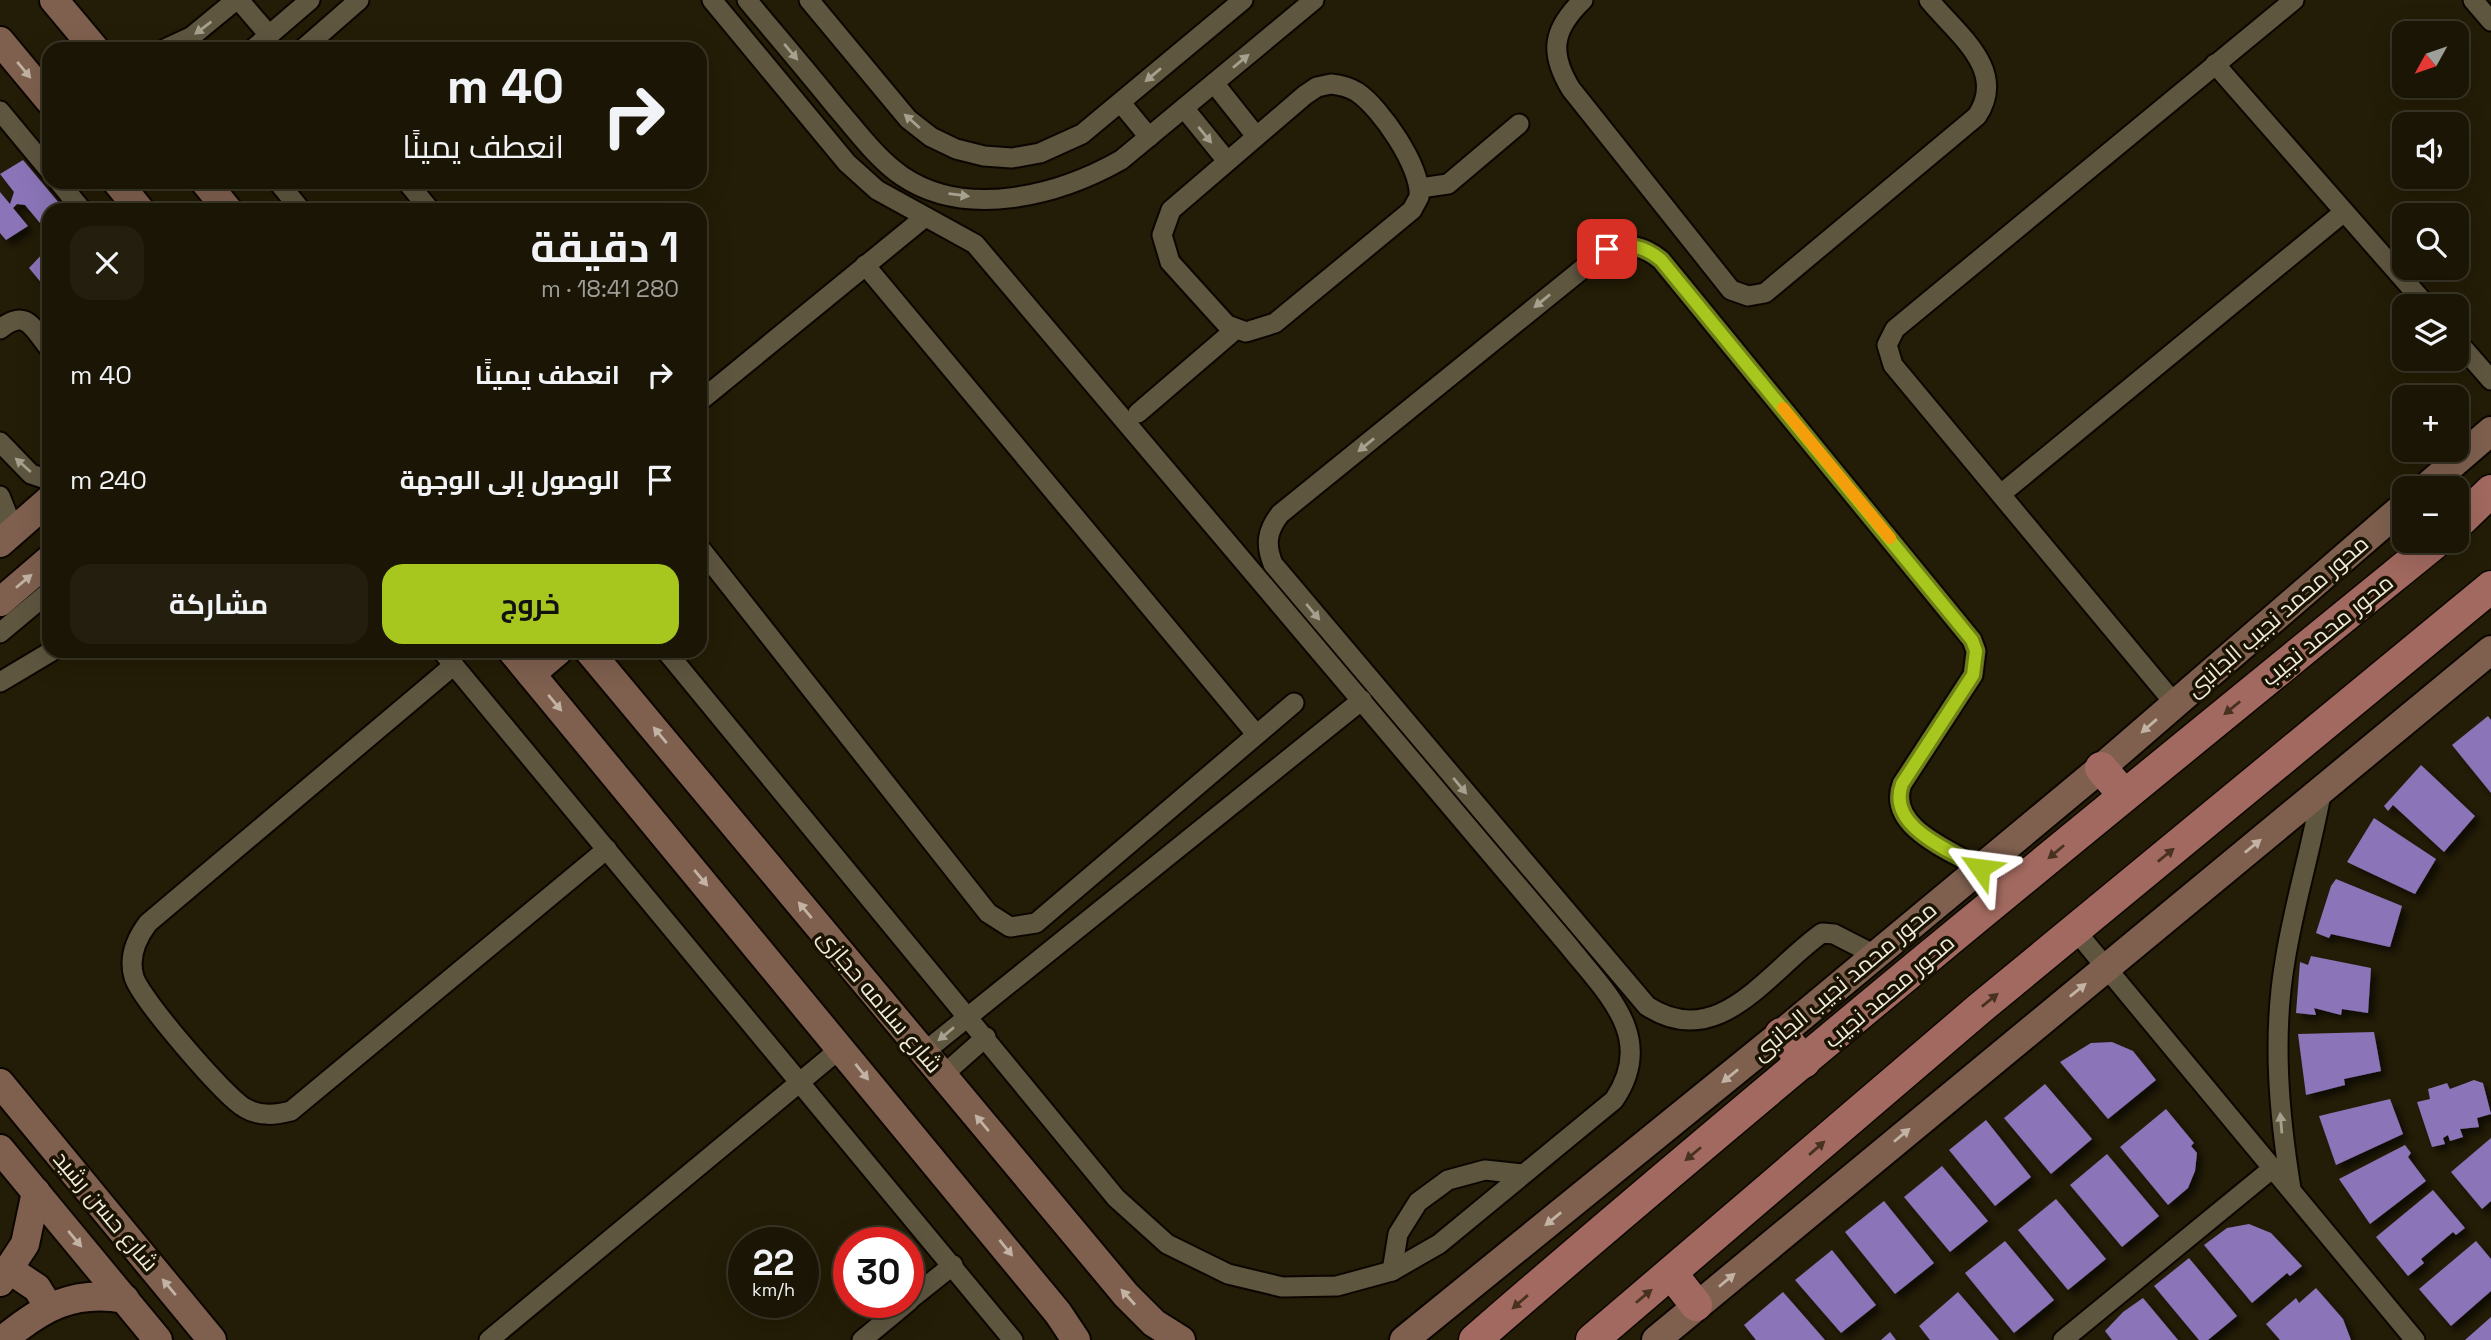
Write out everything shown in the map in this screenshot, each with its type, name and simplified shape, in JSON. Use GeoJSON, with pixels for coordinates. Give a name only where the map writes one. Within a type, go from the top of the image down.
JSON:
{"type":"FeatureCollection","features":[{"type":"Feature","properties":{"kind":"main road"},"geometry":{"type":"LineString","coordinates":[[2469,512],[2491,491]]}},
{"type":"Feature","properties":{"kind":"main road","name":"محور محمد نجيب"},"geometry":{"type":"LineString","coordinates":[[2469,515],[2491,498]]}},
{"type":"Feature","properties":{"kind":"main road","name":"محور محمد نجيب"},"geometry":{"type":"LineString","coordinates":[[1475,1340],[1804,1062],[2422,553]]}},
{"type":"Feature","properties":{"kind":"main road"},"geometry":{"type":"LineString","coordinates":[[1592,1340],[2075,930],[2491,587]]}},
{"type":"Feature","properties":{"kind":"main road"},"geometry":{"type":"LineString","coordinates":[[2101,768],[2124,796]]}},
{"type":"Feature","properties":{"kind":"main road"},"geometry":{"type":"LineString","coordinates":[[1781,1034],[1804,1062]]}},
{"type":"Feature","properties":{"kind":"main road"},"geometry":{"type":"LineString","coordinates":[[1671,1273],[1696,1305]]}},
{"type":"Feature","properties":{"kind":"street"},"geometry":{"type":"LineString","coordinates":[[54,0],[89,42]]}},
{"type":"Feature","properties":{"kind":"street"},"geometry":{"type":"LineString","coordinates":[[180,42],[191,37],[237,0],[269,35]]}},
{"type":"Feature","properties":{"kind":"street"},"geometry":{"type":"LineString","coordinates":[[261,42],[310,0]]}},
{"type":"Feature","properties":{"kind":"street"},"geometry":{"type":"LineString","coordinates":[[314,42],[359,0]]}},
{"type":"Feature","properties":{"kind":"street"},"geometry":{"type":"LineString","coordinates":[[672,658],[1116,1198],[1167,1244],[1227,1273],[1282,1287],[1337,1286],[1392,1271],[1439,1244],[1614,1100],[1625,1081],[1631,1060],[1628,1031],[1613,1003],[1568,945],[1362,700],[975,244],[877,190],[848,163],[712,0]]}},
{"type":"Feature","properties":{"kind":"street"},"geometry":{"type":"LineString","coordinates":[[747,0],[887,165],[925,188],[983,198],[1019,198],[1055,191],[1089,178],[1121,160],[1314,0]]}},
{"type":"Feature","properties":{"kind":"street"},"geometry":{"type":"LineString","coordinates":[[809,0],[908,119],[931,137],[956,149],[984,156],[1012,158],[1040,153],[1082,134],[1244,0]]}},
{"type":"Feature","properties":{"kind":"street"},"geometry":{"type":"LineString","coordinates":[[1583,0],[1563,22],[1556,45],[1558,68],[1571,89],[1731,290],[1748,296],[1765,293],[1977,116],[1985,103],[1989,89],[1987,73],[1980,60],[1929,0]]}},
{"type":"Feature","properties":{"kind":"street"},"geometry":{"type":"LineString","coordinates":[[2175,704],[1893,365],[1888,355],[1890,338],[1895,329],[2294,0]]}},
{"type":"Feature","properties":{"kind":"street"},"geometry":{"type":"LineString","coordinates":[[2473,0],[2491,22]]}},
{"type":"Feature","properties":{"kind":"street"},"geometry":{"type":"LineString","coordinates":[[0,41],[42,92]]}},
{"type":"Feature","properties":{"kind":"street"},"geometry":{"type":"LineString","coordinates":[[2215,64],[2416,294]]}},
{"type":"Feature","properties":{"kind":"street"},"geometry":{"type":"LineString","coordinates":[[1214,83],[1256,136]]}},
{"type":"Feature","properties":{"kind":"street"},"geometry":{"type":"LineString","coordinates":[[1331,84],[1346,86],[1359,93],[1392,131],[1420,188],[1419,197],[1412,210],[1275,323],[1256,331],[1236,329],[1219,318],[1170,262],[1162,235],[1171,210],[1256,136],[1317,87],[1331,84]]}},
{"type":"Feature","properties":{"kind":"street"},"geometry":{"type":"LineString","coordinates":[[1121,103],[1149,138]]}},
{"type":"Feature","properties":{"kind":"street"},"geometry":{"type":"LineString","coordinates":[[1184,108],[1227,161]]}},
{"type":"Feature","properties":{"kind":"street"},"geometry":{"type":"LineString","coordinates":[[0,111],[42,162]]}},
{"type":"Feature","properties":{"kind":"street"},"geometry":{"type":"LineString","coordinates":[[1420,188],[1448,184],[1519,124]]}},
{"type":"Feature","properties":{"kind":"street"},"geometry":{"type":"LineString","coordinates":[[65,189],[76,203]]}},
{"type":"Feature","properties":{"kind":"street"},"geometry":{"type":"LineString","coordinates":[[123,189],[135,203]]}},
{"type":"Feature","properties":{"kind":"street"},"geometry":{"type":"LineString","coordinates":[[211,189],[222,203]]}},
{"type":"Feature","properties":{"kind":"street"},"geometry":{"type":"LineString","coordinates":[[284,189],[295,203]]}},
{"type":"Feature","properties":{"kind":"street"},"geometry":{"type":"LineString","coordinates":[[413,189],[424,203]]}},
{"type":"Feature","properties":{"kind":"street"},"geometry":{"type":"LineString","coordinates":[[2001,494],[2344,212]]}},
{"type":"Feature","properties":{"kind":"street"},"geometry":{"type":"LineString","coordinates":[[707,395],[925,217]]}},
{"type":"Feature","properties":{"kind":"street"},"geometry":{"type":"LineString","coordinates":[[1875,955],[1834,934],[1822,933],[1724,1014],[1693,1022],[1661,1015],[1647,1006],[1273,564],[1268,551],[1272,525],[1280,514],[1607,249],[1628,245],[1650,251],[1661,260],[1972,640],[1976,651],[1973,675],[1902,784],[1898,801],[1909,824],[1980,868]]}},
{"type":"Feature","properties":{"kind":"street"},"geometry":{"type":"LineString","coordinates":[[865,265],[1256,734]]}},
{"type":"Feature","properties":{"kind":"street"},"geometry":{"type":"LineString","coordinates":[[0,329],[20,318],[42,340]]}},
{"type":"Feature","properties":{"kind":"street"},"geometry":{"type":"LineString","coordinates":[[1138,414],[1236,329]]}},
{"type":"Feature","properties":{"kind":"street"},"geometry":{"type":"LineString","coordinates":[[2469,355],[2491,380]]}},
{"type":"Feature","properties":{"kind":"street"},"geometry":{"type":"LineString","coordinates":[[2439,476],[2491,431]]}},
{"type":"Feature","properties":{"kind":"street"},"geometry":{"type":"LineString","coordinates":[[0,442],[32,474],[42,478]]}},
{"type":"Feature","properties":{"kind":"street"},"geometry":{"type":"LineString","coordinates":[[0,496],[8,516],[5,539]]}},
{"type":"Feature","properties":{"kind":"street"},"geometry":{"type":"LineString","coordinates":[[5,539],[42,506]]}},
{"type":"Feature","properties":{"kind":"street","name":"محور محمد نجيب الجانبى"},"geometry":{"type":"LineString","coordinates":[[1404,1340],[1781,1034],[2101,768],[2392,516]]}},
{"type":"Feature","properties":{"kind":"street"},"geometry":{"type":"LineString","coordinates":[[707,557],[988,913],[1010,927],[1036,922],[1294,703]]}},
{"type":"Feature","properties":{"kind":"street"},"geometry":{"type":"LineString","coordinates":[[0,601],[42,566]]}},
{"type":"Feature","properties":{"kind":"street"},"geometry":{"type":"LineString","coordinates":[[0,633],[42,598]]}},
{"type":"Feature","properties":{"kind":"street"},"geometry":{"type":"LineString","coordinates":[[1656,1340],[2491,650]]}},
{"type":"Feature","properties":{"kind":"street"},"geometry":{"type":"LineString","coordinates":[[0,682],[42,657]]}},
{"type":"Feature","properties":{"kind":"street"},"geometry":{"type":"LineString","coordinates":[[607,849],[292,1111],[261,1114],[246,1110],[233,1100],[138,989],[133,975],[133,954],[139,934],[148,923],[448,658],[607,849],[800,1082],[953,1265],[1013,1340]]}},
{"type":"Feature","properties":{"kind":"street"},"geometry":{"type":"LineString","coordinates":[[518,658],[1058,1312],[1076,1340]]}},
{"type":"Feature","properties":{"kind":"street"},"geometry":{"type":"LineString","coordinates":[[531,674],[550,658]]}},
{"type":"Feature","properties":{"kind":"street","name":"شارع سلامه حجازى"},"geometry":{"type":"LineString","coordinates":[[595,658],[1126,1295],[1154,1323],[1181,1340]]}},
{"type":"Feature","properties":{"kind":"street"},"geometry":{"type":"LineString","coordinates":[[923,1053],[1362,700]]}},
{"type":"Feature","properties":{"kind":"street"},"geometry":{"type":"LineString","coordinates":[[2292,1190],[2277,1077],[2278,1021],[2286,953],[2311,853],[2322,789]]}},
{"type":"Feature","properties":{"kind":"street"},"geometry":{"type":"LineString","coordinates":[[2075,930],[2415,1340]]}},
{"type":"Feature","properties":{"kind":"street"},"geometry":{"type":"LineString","coordinates":[[942,1076],[986,1037]]}},
{"type":"Feature","properties":{"kind":"street"},"geometry":{"type":"LineString","coordinates":[[489,1340],[841,1048]]}},
{"type":"Feature","properties":{"kind":"street","name":"شارع حسن رشيد"},"geometry":{"type":"LineString","coordinates":[[3,1094],[212,1340]]}},
{"type":"Feature","properties":{"kind":"street","name":"شارع حسن رشيد"},"geometry":{"type":"LineString","coordinates":[[0,1149],[158,1340]]}},
{"type":"Feature","properties":{"kind":"street"},"geometry":{"type":"LineString","coordinates":[[2063,1340],[2273,1168]]}},
{"type":"Feature","properties":{"kind":"street"},"geometry":{"type":"LineString","coordinates":[[1392,1271],[1398,1234],[1418,1202],[1438,1187],[1448,1180],[1485,1170],[1522,1174]]}},
{"type":"Feature","properties":{"kind":"street"},"geometry":{"type":"LineString","coordinates":[[36,1192],[30,1230],[5,1276],[37,1287],[48,1306]]}},
{"type":"Feature","properties":{"kind":"street"},"geometry":{"type":"LineString","coordinates":[[924,1289],[953,1265]]}},
{"type":"Feature","properties":{"kind":"street"},"geometry":{"type":"LineString","coordinates":[[3,1340],[48,1306],[86,1296],[125,1299]]}},
{"type":"Feature","properties":{"kind":"street"},"geometry":{"type":"LineString","coordinates":[[862,1340],[889,1318]]}},
{"type":"Feature","properties":{"kind":"building"},"geometry":{"type":"Polygon","coordinates":[[[23,160],[42,183],[42,189],[47,189],[59,203],[42,203],[40,223],[25,205],[17,204],[13,208],[28,226],[6,240],[0,233],[0,192],[10,204],[14,192],[0,174],[23,160]]]}},
{"type":"Feature","properties":{"kind":"building"},"geometry":{"type":"Polygon","coordinates":[[[42,254],[42,284],[29,268],[42,254]]]}},
{"type":"Feature","properties":{"kind":"building"},"geometry":{"type":"Polygon","coordinates":[[[2488,716],[2491,720],[2491,793],[2452,745],[2488,716]]]}},
{"type":"Feature","properties":{"kind":"building"},"geometry":{"type":"Polygon","coordinates":[[[2421,765],[2475,816],[2444,852],[2393,805],[2388,811],[2384,806],[2421,765]]]}},
{"type":"Feature","properties":{"kind":"building"},"geometry":{"type":"Polygon","coordinates":[[[2374,818],[2436,859],[2415,894],[2347,862],[2374,818]]]}},
{"type":"Feature","properties":{"kind":"building"},"geometry":{"type":"Polygon","coordinates":[[[2336,879],[2402,906],[2390,947],[2331,934],[2329,938],[2316,933],[2331,886],[2336,879]]]}},
{"type":"Feature","properties":{"kind":"building"},"geometry":{"type":"Polygon","coordinates":[[[2311,956],[2371,968],[2368,1013],[2342,1009],[2341,1015],[2314,1008],[2316,1015],[2296,1013],[2300,962],[2308,965],[2311,956]]]}},
{"type":"Feature","properties":{"kind":"building"},"geometry":{"type":"Polygon","coordinates":[[[2374,1032],[2381,1071],[2344,1079],[2345,1085],[2306,1095],[2298,1034],[2374,1032]]]}},
{"type":"Feature","properties":{"kind":"building"},"geometry":{"type":"Polygon","coordinates":[[[2112,1042],[2133,1051],[2156,1080],[2108,1119],[2060,1062],[2091,1043],[2112,1042]]]}},
{"type":"Feature","properties":{"kind":"building"},"geometry":{"type":"Polygon","coordinates":[[[2474,1080],[2483,1083],[2491,1114],[2477,1118],[2479,1127],[2460,1129],[2463,1137],[2450,1141],[2448,1135],[2443,1138],[2445,1144],[2432,1147],[2417,1102],[2430,1099],[2428,1089],[2447,1083],[2450,1089],[2474,1080]]]}},
{"type":"Feature","properties":{"kind":"building"},"geometry":{"type":"Polygon","coordinates":[[[2045,1084],[2092,1139],[2051,1174],[2004,1118],[2045,1084]]]}},
{"type":"Feature","properties":{"kind":"building"},"geometry":{"type":"Polygon","coordinates":[[[2390,1099],[2403,1134],[2336,1165],[2319,1116],[2390,1099]]]}},
{"type":"Feature","properties":{"kind":"building"},"geometry":{"type":"Polygon","coordinates":[[[2166,1109],[2194,1143],[2191,1146],[2197,1153],[2195,1171],[2188,1188],[2168,1205],[2120,1147],[2166,1109]]]}},
{"type":"Feature","properties":{"kind":"building"},"geometry":{"type":"Polygon","coordinates":[[[1986,1120],[2031,1177],[1995,1206],[1949,1150],[1986,1120]]]}},
{"type":"Feature","properties":{"kind":"building"},"geometry":{"type":"Polygon","coordinates":[[[2491,1138],[2491,1201],[2482,1209],[2451,1172],[2491,1138]]]}},
{"type":"Feature","properties":{"kind":"building"},"geometry":{"type":"Polygon","coordinates":[[[2405,1145],[2411,1153],[2408,1157],[2426,1181],[2370,1224],[2339,1179],[2405,1145]]]}},
{"type":"Feature","properties":{"kind":"building"},"geometry":{"type":"Polygon","coordinates":[[[2107,1154],[2159,1216],[2122,1247],[2070,1185],[2107,1154]]]}},
{"type":"Feature","properties":{"kind":"building"},"geometry":{"type":"Polygon","coordinates":[[[1942,1166],[1988,1221],[1950,1252],[1904,1197],[1942,1166]]]}},
{"type":"Feature","properties":{"kind":"building"},"geometry":{"type":"Polygon","coordinates":[[[2433,1190],[2465,1228],[2456,1235],[2453,1232],[2421,1259],[2424,1263],[2408,1276],[2376,1237],[2433,1190]]]}},
{"type":"Feature","properties":{"kind":"building"},"geometry":{"type":"Polygon","coordinates":[[[2056,1199],[2106,1259],[2068,1290],[2018,1230],[2056,1199]]]}},
{"type":"Feature","properties":{"kind":"building"},"geometry":{"type":"Polygon","coordinates":[[[1884,1201],[1934,1263],[1895,1294],[1845,1232],[1884,1201]]]}},
{"type":"Feature","properties":{"kind":"building"},"geometry":{"type":"Polygon","coordinates":[[[2249,1224],[2271,1233],[2302,1266],[2290,1276],[2287,1273],[2252,1303],[2204,1245],[2227,1228],[2249,1224]]]}},
{"type":"Feature","properties":{"kind":"building"},"geometry":{"type":"Polygon","coordinates":[[[2005,1241],[2054,1300],[2014,1333],[1965,1273],[2005,1241]]]}},
{"type":"Feature","properties":{"kind":"building"},"geometry":{"type":"Polygon","coordinates":[[[2476,1241],[2491,1259],[2491,1291],[2451,1326],[2419,1289],[2476,1241]]]}},
{"type":"Feature","properties":{"kind":"building"},"geometry":{"type":"Polygon","coordinates":[[[1832,1250],[1876,1305],[1841,1333],[1795,1280],[1832,1250]]]}},
{"type":"Feature","properties":{"kind":"building"},"geometry":{"type":"Polygon","coordinates":[[[2189,1258],[2237,1316],[2208,1340],[2199,1340],[2154,1286],[2189,1258]]]}},
{"type":"Feature","properties":{"kind":"building"},"geometry":{"type":"Polygon","coordinates":[[[2316,1288],[2343,1319],[2351,1340],[2280,1340],[2266,1324],[2296,1298],[2299,1303],[2316,1288]]]}},
{"type":"Feature","properties":{"kind":"building"},"geometry":{"type":"Polygon","coordinates":[[[1783,1292],[1825,1340],[1756,1340],[1744,1325],[1783,1292]]]}},
{"type":"Feature","properties":{"kind":"building"},"geometry":{"type":"Polygon","coordinates":[[[1958,1292],[1999,1340],[1930,1340],[1919,1326],[1958,1292]]]}},
{"type":"Feature","properties":{"kind":"building"},"geometry":{"type":"Polygon","coordinates":[[[2143,1298],[2178,1340],[2112,1340],[2105,1331],[2123,1312],[2143,1298]]]}},
{"type":"Feature","properties":{"kind":"building"},"geometry":{"type":"Polygon","coordinates":[[[2491,1317],[2491,1340],[2465,1340],[2491,1317]]]}},
{"type":"Feature","properties":{"kind":"building"},"geometry":{"type":"Polygon","coordinates":[[[1890,1332],[1896,1340],[1881,1340],[1890,1332]]]}},
{"type":"Feature","properties":{"kind":"slow traffic"},"geometry":{"type":"LineString","coordinates":[[1783,408],[1890,538]]}},
{"type":"Feature","properties":{"kind":"route"},"geometry":{"type":"LineString","coordinates":[[1607,249],[1621,245],[1636,246],[1650,251],[1661,260],[1972,640],[1976,651],[1973,675],[1902,784],[1898,801],[1903,817],[1909,824],[1980,868]]}}]}
